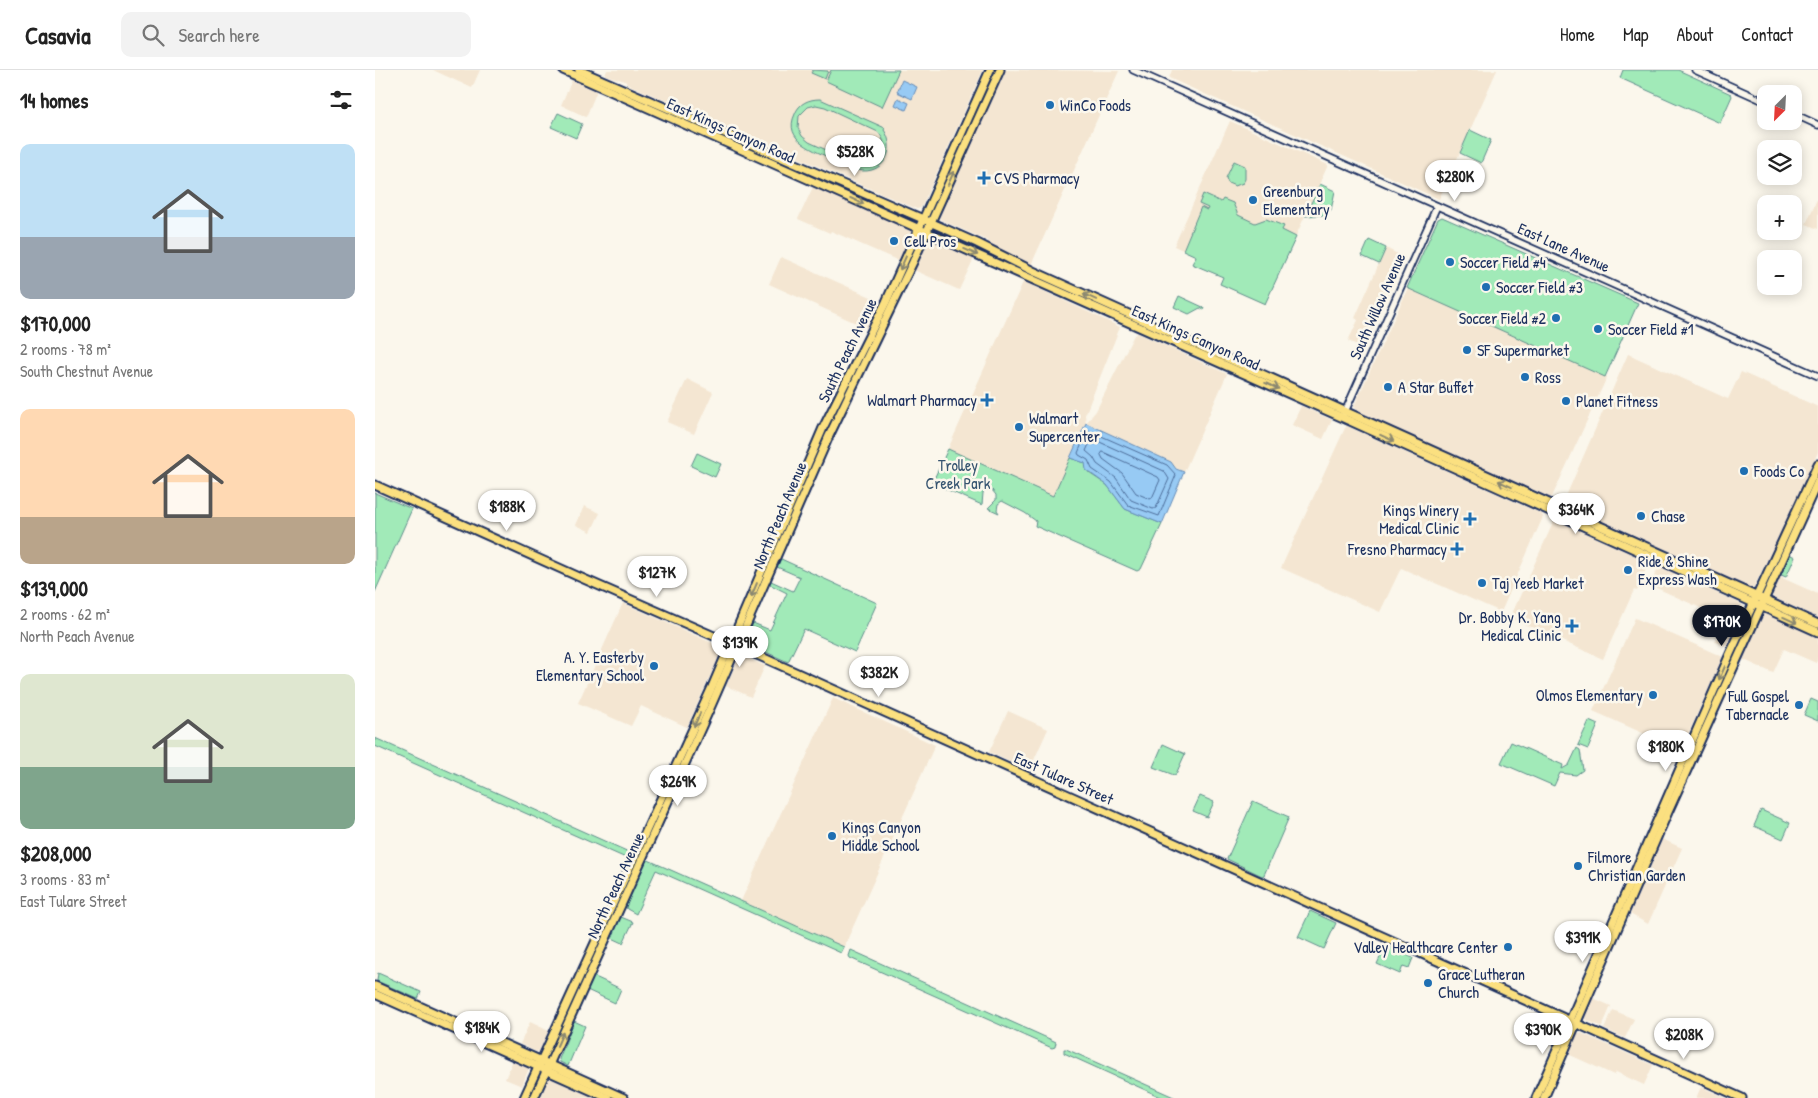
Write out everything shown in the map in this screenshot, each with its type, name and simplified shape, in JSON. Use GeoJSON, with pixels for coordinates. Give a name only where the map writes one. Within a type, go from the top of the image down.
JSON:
{"type":"FeatureCollection","features":[{"type":"Feature","properties":{"kind":"main road","name":"East Kings Canyon Road"},"geometry":{"type":"LineString","coordinates":[[563,70],[1818,624]]}},
{"type":"Feature","properties":{"kind":"main road","name":"East Kings Canyon Road"},"geometry":{"type":"LineString","coordinates":[[579,70],[923,219],[1761,608],[1818,632]]}},
{"type":"Feature","properties":{"kind":"main road","name":"South Peach Avenue"},"geometry":{"type":"LineString","coordinates":[[734,645],[821,432],[886,302],[992,70]]}},
{"type":"Feature","properties":{"kind":"main road"},"geometry":{"type":"LineString","coordinates":[[984,106],[981,100],[992,70]]}},
{"type":"Feature","properties":{"kind":"main road","name":"South Peach Avenue"},"geometry":{"type":"LineString","coordinates":[[829,436],[927,232],[1000,70]]}},
{"type":"Feature","properties":{"kind":"main road"},"geometry":{"type":"LineString","coordinates":[[964,150],[967,134],[978,106],[976,102]]}},
{"type":"Feature","properties":{"kind":"main road"},"geometry":{"type":"LineString","coordinates":[[878,334],[878,326],[887,306],[886,302]]}},
{"type":"Feature","properties":{"kind":"main road"},"geometry":{"type":"LineString","coordinates":[[862,367],[861,363],[871,341],[875,325]]}},
{"type":"Feature","properties":{"kind":"main road"},"geometry":{"type":"LineString","coordinates":[[839,414],[838,408],[846,392],[850,376]]}},
{"type":"Feature","properties":{"kind":"main road","name":"North Peach Avenue"},"geometry":{"type":"LineString","coordinates":[[524,1098],[829,436]]}},
{"type":"Feature","properties":{"kind":"main road"},"geometry":{"type":"LineString","coordinates":[[1543,1098],[1574,1022],[1711,708],[1753,604],[1818,464]]}},
{"type":"Feature","properties":{"kind":"main road"},"geometry":{"type":"LineString","coordinates":[[1711,708],[1765,600],[1818,481]]}},
{"type":"Feature","properties":{"kind":"main road","name":"East Tulare Street"},"geometry":{"type":"LineString","coordinates":[[375,485],[1742,1098]]}},
{"type":"Feature","properties":{"kind":"main road"},"geometry":{"type":"LineString","coordinates":[[1788,548],[1787,542],[1795,523],[1793,517]]}},
{"type":"Feature","properties":{"kind":"main road","name":"North Peach Avenue"},"geometry":{"type":"LineString","coordinates":[[534,1098],[654,833],[734,645]]}},
{"type":"Feature","properties":{"kind":"main road"},"geometry":{"type":"LineString","coordinates":[[654,833],[652,828],[662,805],[661,799]]}},
{"type":"Feature","properties":{"kind":"main road"},"geometry":{"type":"LineString","coordinates":[[619,910],[617,905],[624,888],[624,880]]}},
{"type":"Feature","properties":{"kind":"main road"},"geometry":{"type":"LineString","coordinates":[[578,998],[579,989],[589,964],[588,959]]}},
{"type":"Feature","properties":{"kind":"main road"},"geometry":{"type":"LineString","coordinates":[[375,986],[539,1064]]}},
{"type":"Feature","properties":{"kind":"main road"},"geometry":{"type":"LineString","coordinates":[[375,994],[624,1098]]}},
{"type":"Feature","properties":{"kind":"main road"},"geometry":{"type":"LineString","coordinates":[[1536,1098],[1547,1072],[1574,1022]]}},
{"type":"Feature","properties":{"kind":"main road"},"geometry":{"type":"LineString","coordinates":[[547,1067],[608,1098]]}},
{"type":"Feature","properties":{"kind":"main road"},"geometry":{"type":"LineString","coordinates":[[1543,1098],[1549,1076],[1547,1072]]}},
{"type":"Feature","properties":{"kind":"street","name":"East Lane Avenue"},"geometry":{"type":"LineString","coordinates":[[1133,70],[1818,376]]}},
{"type":"Feature","properties":{"kind":"street"},"geometry":{"type":"LineString","coordinates":[[1695,70],[1757,98]]}},
{"type":"Feature","properties":{"kind":"street"},"geometry":{"type":"LineString","coordinates":[[1803,118],[1818,125]]}},
{"type":"Feature","properties":{"kind":"street","name":"South Willow Avenue"},"geometry":{"type":"LineString","coordinates":[[1344,414],[1437,206]]}},
{"type":"Feature","properties":{"kind":"shaded area"},"geometry":{"type":"Polygon","coordinates":[[[433,70],[480,70],[472,88],[433,70]]]}},
{"type":"Feature","properties":{"kind":"shaded area"},"geometry":{"type":"Polygon","coordinates":[[[607,70],[983,70],[921,208],[917,209],[627,84],[625,81],[605,75],[607,70]]]}},
{"type":"Feature","properties":{"kind":"shaded area"},"geometry":{"type":"Polygon","coordinates":[[[1005,70],[1119,71],[1031,265],[1005,253],[986,240],[941,220],[939,217],[1005,70]]]}},
{"type":"Feature","properties":{"kind":"shaded area"},"geometry":{"type":"Polygon","coordinates":[[[1172,70],[1497,70],[1439,199],[1169,78],[1172,70]]]}},
{"type":"Feature","properties":{"kind":"shaded area"},"geometry":{"type":"Polygon","coordinates":[[[572,80],[596,90],[586,117],[561,105],[572,80]]]}},
{"type":"Feature","properties":{"kind":"shaded area","name":"Greenburg Elementary"},"geometry":{"type":"Polygon","coordinates":[[[1230,121],[1328,165],[1265,304],[1220,284],[1223,277],[1192,264],[1196,256],[1174,246],[1230,121]]]}},
{"type":"Feature","properties":{"kind":"shaded area"},"geometry":{"type":"Polygon","coordinates":[[[813,187],[911,230],[912,233],[899,261],[831,231],[830,233],[798,219],[813,187]]]}},
{"type":"Feature","properties":{"kind":"shaded area"},"geometry":{"type":"Polygon","coordinates":[[[1818,197],[1818,229],[1806,224],[1818,197]]]}},
{"type":"Feature","properties":{"kind":"shaded area"},"geometry":{"type":"Polygon","coordinates":[[[929,239],[974,258],[959,290],[914,270],[929,239]]]}},
{"type":"Feature","properties":{"kind":"shaded area"},"geometry":{"type":"Polygon","coordinates":[[[1386,248],[1405,258],[1364,348],[1348,341],[1358,320],[1355,318],[1386,248]]]}},
{"type":"Feature","properties":{"kind":"shaded area"},"geometry":{"type":"Polygon","coordinates":[[[781,257],[880,301],[867,328],[769,284],[781,257]]]}},
{"type":"Feature","properties":{"kind":"shaded area"},"geometry":{"type":"Polygon","coordinates":[[[1024,280],[1120,327],[1085,415],[1086,423],[1096,411],[1134,335],[1138,333],[1227,374],[1184,472],[1086,424],[1053,496],[948,449],[1024,280]]]}},
{"type":"Feature","properties":{"kind":"shaded area"},"geometry":{"type":"Polygon","coordinates":[[[1408,288],[1607,377],[1552,497],[1549,498],[1356,410],[1354,406],[1408,288]]]}},
{"type":"Feature","properties":{"kind":"shaded area"},"geometry":{"type":"Polygon","coordinates":[[[1628,354],[1728,399],[1741,372],[1818,407],[1818,452],[1754,587],[1747,587],[1563,503],[1628,354]]]}},
{"type":"Feature","properties":{"kind":"shaded area"},"geometry":{"type":"Polygon","coordinates":[[[687,379],[713,392],[694,434],[667,422],[687,379]]]}},
{"type":"Feature","properties":{"kind":"shaded area"},"geometry":{"type":"Polygon","coordinates":[[[1301,406],[1332,420],[1323,439],[1292,425],[1301,406]]]}},
{"type":"Feature","properties":{"kind":"shaded area"},"geometry":{"type":"Polygon","coordinates":[[[1347,426],[1542,514],[1543,517],[1501,612],[1401,568],[1380,612],[1281,568],[1347,426]]]}},
{"type":"Feature","properties":{"kind":"shaded area"},"geometry":{"type":"Polygon","coordinates":[[[584,506],[600,513],[591,532],[576,525],[584,506]]]}},
{"type":"Feature","properties":{"kind":"shaded area"},"geometry":{"type":"Polygon","coordinates":[[[1556,520],[1649,562],[1637,591],[1634,590],[1603,659],[1510,618],[1556,520]]]}},
{"type":"Feature","properties":{"kind":"shaded area"},"geometry":{"type":"Polygon","coordinates":[[[1659,566],[1741,604],[1744,609],[1738,625],[1650,585],[1659,566]]]}},
{"type":"Feature","properties":{"kind":"shaded area"},"geometry":{"type":"Polygon","coordinates":[[[1780,577],[1818,594],[1818,618],[1774,598],[1772,594],[1780,577]]]}},
{"type":"Feature","properties":{"kind":"shaded area","name":"A. Y. Easterby Elementary School"},"geometry":{"type":"Polygon","coordinates":[[[623,603],[721,647],[722,650],[687,727],[641,706],[631,726],[578,703],[623,603]]]}},
{"type":"Feature","properties":{"kind":"shaded area"},"geometry":{"type":"Polygon","coordinates":[[[1763,614],[1818,637],[1818,658],[1816,663],[1784,649],[1773,673],[1742,659],[1763,614]]]}},
{"type":"Feature","properties":{"kind":"shaded area","name":"Olmos Elementary"},"geometry":{"type":"Polygon","coordinates":[[[1635,618],[1723,657],[1681,750],[1593,711],[1635,618]]]}},
{"type":"Feature","properties":{"kind":"shaded area"},"geometry":{"type":"Polygon","coordinates":[[[1723,622],[1736,628],[1728,647],[1715,642],[1723,622]]]}},
{"type":"Feature","properties":{"kind":"shaded area"},"geometry":{"type":"Polygon","coordinates":[[[742,656],[765,666],[751,697],[726,686],[739,657],[742,656]]]}},
{"type":"Feature","properties":{"kind":"shaded area","name":"Kings Canyon Middle School"},"geometry":{"type":"Polygon","coordinates":[[[833,698],[935,745],[844,947],[741,901],[833,698]]]}},
{"type":"Feature","properties":{"kind":"shaded area"},"geometry":{"type":"Polygon","coordinates":[[[1008,711],[1048,729],[1029,771],[989,752],[1008,711]]]}},
{"type":"Feature","properties":{"kind":"shaded area"},"geometry":{"type":"Polygon","coordinates":[[[1662,839],[1682,848],[1648,924],[1630,914],[1662,839]]]}},
{"type":"Feature","properties":{"kind":"shaded area"},"geometry":{"type":"Polygon","coordinates":[[[1593,998],[1611,1006],[1602,1027],[1586,1020],[1584,1017],[1593,998]]]}},
{"type":"Feature","properties":{"kind":"shaded area"},"geometry":{"type":"Polygon","coordinates":[[[1613,1010],[1634,1019],[1625,1038],[1604,1029],[1613,1010]]]}},
{"type":"Feature","properties":{"kind":"shaded area"},"geometry":{"type":"Polygon","coordinates":[[[1546,1017],[1561,1025],[1554,1043],[1538,1036],[1546,1017]]]}},
{"type":"Feature","properties":{"kind":"shaded area"},"geometry":{"type":"Polygon","coordinates":[[[530,1022],[549,1031],[539,1051],[536,1052],[520,1044],[530,1022]]]}},
{"type":"Feature","properties":{"kind":"shaded area"},"geometry":{"type":"Polygon","coordinates":[[[1578,1033],[1653,1065],[1644,1085],[1616,1072],[1614,1075],[1568,1054],[1578,1033]]]}},
{"type":"Feature","properties":{"kind":"shaded area"},"geometry":{"type":"Polygon","coordinates":[[[513,1060],[529,1068],[522,1086],[505,1079],[513,1060]]]}},
{"type":"Feature","properties":{"kind":"shaded area"},"geometry":{"type":"Polygon","coordinates":[[[551,1078],[594,1098],[539,1098],[547,1079],[551,1078]]]}},
{"type":"Feature","properties":{"kind":"shaded area"},"geometry":{"type":"Polygon","coordinates":[[[1701,1087],[1726,1098],[1696,1098],[1701,1087]]]}},
{"type":"Feature","properties":{"kind":"green space"},"geometry":{"type":"Polygon","coordinates":[[[813,70],[828,71],[825,79],[811,73],[813,70]]]}},
{"type":"Feature","properties":{"kind":"green space"},"geometry":{"type":"Polygon","coordinates":[[[831,70],[899,70],[882,107],[826,81],[831,70]]]}},
{"type":"Feature","properties":{"kind":"green space"},"geometry":{"type":"Polygon","coordinates":[[[1623,70],[1678,70],[1732,96],[1720,123],[1620,78],[1623,70]]]}},
{"type":"Feature","properties":{"kind":"green space"},"geometry":{"type":"Polygon","coordinates":[[[820,99],[885,128],[889,151],[883,163],[871,170],[863,171],[845,165],[803,144],[793,131],[792,123],[799,107],[805,102],[820,99]],[[816,105],[808,107],[799,116],[798,128],[802,136],[809,142],[859,165],[866,165],[878,160],[884,150],[884,144],[878,132],[825,107],[816,105]]]}},
{"type":"Feature","properties":{"kind":"green space"},"geometry":{"type":"Polygon","coordinates":[[[558,113],[582,124],[576,138],[551,127],[558,113]]]}},
{"type":"Feature","properties":{"kind":"green space"},"geometry":{"type":"Polygon","coordinates":[[[1470,130],[1491,140],[1481,163],[1460,153],[1470,130]]]}},
{"type":"Feature","properties":{"kind":"green space"},"geometry":{"type":"Polygon","coordinates":[[[1234,161],[1245,166],[1245,179],[1243,183],[1235,186],[1228,183],[1226,178],[1234,161]]]}},
{"type":"Feature","properties":{"kind":"green space"},"geometry":{"type":"Polygon","coordinates":[[[1320,184],[1335,191],[1331,210],[1326,211],[1324,215],[1305,216],[1320,184]]]}},
{"type":"Feature","properties":{"kind":"green space"},"geometry":{"type":"Polygon","coordinates":[[[1203,194],[1221,202],[1223,199],[1233,203],[1238,215],[1255,223],[1266,219],[1284,226],[1282,230],[1296,237],[1265,304],[1220,284],[1223,277],[1192,264],[1196,256],[1183,250],[1201,207],[1207,210],[1208,208],[1199,204],[1203,194]]]}},
{"type":"Feature","properties":{"kind":"green space"},"geometry":{"type":"Polygon","coordinates":[[[1442,217],[1638,303],[1605,377],[1407,288],[1438,219],[1442,217]]]}},
{"type":"Feature","properties":{"kind":"green space"},"geometry":{"type":"Polygon","coordinates":[[[1369,240],[1386,248],[1379,264],[1362,256],[1369,240]]]}},
{"type":"Feature","properties":{"kind":"green space"},"geometry":{"type":"Polygon","coordinates":[[[1179,296],[1205,308],[1204,310],[1200,308],[1189,314],[1174,307],[1179,296]]]}},
{"type":"Feature","properties":{"kind":"green space","name":"Trolley Creek Park"},"geometry":{"type":"Polygon","coordinates":[[[948,449],[1053,496],[1070,458],[1085,463],[1089,473],[1107,485],[1125,509],[1162,524],[1141,569],[1137,571],[1035,526],[1036,521],[1002,501],[998,504],[997,510],[999,513],[988,508],[996,500],[996,495],[992,490],[985,490],[983,493],[982,505],[932,483],[948,449]]]}},
{"type":"Feature","properties":{"kind":"green space"},"geometry":{"type":"Polygon","coordinates":[[[697,453],[721,464],[715,477],[691,466],[697,453]]]}},
{"type":"Feature","properties":{"kind":"green space"},"geometry":{"type":"Polygon","coordinates":[[[375,493],[412,509],[375,592],[375,493]]]}},
{"type":"Feature","properties":{"kind":"green space"},"geometry":{"type":"Polygon","coordinates":[[[1791,555],[1795,557],[1786,577],[1781,575],[1791,555]]]}},
{"type":"Feature","properties":{"kind":"green space"},"geometry":{"type":"Polygon","coordinates":[[[779,558],[877,603],[855,652],[804,629],[788,662],[748,644],[747,639],[753,623],[770,630],[787,593],[769,584],[771,581],[793,591],[800,577],[777,567],[779,558]]]}},
{"type":"Feature","properties":{"kind":"green space"},"geometry":{"type":"Polygon","coordinates":[[[1811,699],[1818,702],[1818,721],[1804,715],[1811,699]]]}},
{"type":"Feature","properties":{"kind":"green space"},"geometry":{"type":"Polygon","coordinates":[[[1589,721],[1598,725],[1588,749],[1578,745],[1589,721]]]}},
{"type":"Feature","properties":{"kind":"green space"},"geometry":{"type":"Polygon","coordinates":[[[375,738],[631,853],[628,859],[375,746],[375,738]]]}},
{"type":"Feature","properties":{"kind":"green space"},"geometry":{"type":"Polygon","coordinates":[[[1511,742],[1563,765],[1562,769],[1569,765],[1577,748],[1580,750],[1583,770],[1576,775],[1560,773],[1554,786],[1501,763],[1511,742]]]}},
{"type":"Feature","properties":{"kind":"green space"},"geometry":{"type":"Polygon","coordinates":[[[1163,744],[1185,754],[1174,775],[1153,767],[1163,744]]]}},
{"type":"Feature","properties":{"kind":"green space"},"geometry":{"type":"Polygon","coordinates":[[[1200,796],[1214,802],[1207,817],[1193,811],[1200,796]]]}},
{"type":"Feature","properties":{"kind":"green space"},"geometry":{"type":"Polygon","coordinates":[[[1253,801],[1289,817],[1262,876],[1227,859],[1253,801]]]}},
{"type":"Feature","properties":{"kind":"green space"},"geometry":{"type":"Polygon","coordinates":[[[1761,810],[1790,823],[1783,839],[1754,826],[1761,810]]]}},
{"type":"Feature","properties":{"kind":"green space"},"geometry":{"type":"Polygon","coordinates":[[[646,859],[844,947],[841,953],[656,870],[636,914],[627,909],[625,905],[646,859]]]}},
{"type":"Feature","properties":{"kind":"green space"},"geometry":{"type":"Polygon","coordinates":[[[1310,911],[1336,923],[1324,949],[1298,937],[1310,911]]]}},
{"type":"Feature","properties":{"kind":"green space"},"geometry":{"type":"Polygon","coordinates":[[[621,917],[633,922],[623,943],[610,937],[621,917]]]}},
{"type":"Feature","properties":{"kind":"green space"},"geometry":{"type":"Polygon","coordinates":[[[1386,945],[1413,958],[1409,968],[1403,966],[1400,974],[1377,964],[1386,945]]]}},
{"type":"Feature","properties":{"kind":"green space"},"geometry":{"type":"Polygon","coordinates":[[[851,950],[1054,1041],[1056,1042],[1055,1047],[1052,1048],[850,958],[851,950]]]}},
{"type":"Feature","properties":{"kind":"green space"},"geometry":{"type":"Polygon","coordinates":[[[378,973],[421,992],[418,999],[377,981],[378,973]]]}},
{"type":"Feature","properties":{"kind":"green space"},"geometry":{"type":"Polygon","coordinates":[[[593,976],[621,989],[615,1003],[587,990],[593,976]]]}},
{"type":"Feature","properties":{"kind":"green space"},"geometry":{"type":"Polygon","coordinates":[[[574,1021],[585,1026],[568,1066],[560,1062],[559,1059],[574,1021]]]}},
{"type":"Feature","properties":{"kind":"green space"},"geometry":{"type":"Polygon","coordinates":[[[1064,1049],[1176,1098],[1163,1098],[1064,1053],[1064,1049]]]}},
{"type":"Feature","properties":{"kind":"water"},"geometry":{"type":"Polygon","coordinates":[[[902,80],[917,87],[912,99],[897,92],[902,80]]]}},
{"type":"Feature","properties":{"kind":"water"},"geometry":{"type":"Polygon","coordinates":[[[898,98],[909,103],[906,110],[895,105],[898,98]]]}},
{"type":"Feature","properties":{"kind":"water"},"geometry":{"type":"Polygon","coordinates":[[[1086,423],[1171,462],[1176,469],[1184,472],[1162,524],[1125,509],[1107,485],[1086,470],[1085,463],[1070,458],[1086,423]]]}},
{"type":"Feature","properties":{"kind":"place","name":"WinCo Foods"},"geometry":{"type":"Point","coordinates":[1050,105]}},
{"type":"Feature","properties":{"kind":"place","name":"CVS Pharmacy"},"geometry":{"type":"Point","coordinates":[984,178]}},
{"type":"Feature","properties":{"kind":"place","name":"Greenburg Elementary"},"geometry":{"type":"Point","coordinates":[1253,200]}},
{"type":"Feature","properties":{"kind":"place","name":"Cell Pros"},"geometry":{"type":"Point","coordinates":[894,241]}},
{"type":"Feature","properties":{"kind":"place","name":"Soccer Field #4"},"geometry":{"type":"Point","coordinates":[1450,262]}},
{"type":"Feature","properties":{"kind":"place","name":"Soccer Field #3"},"geometry":{"type":"Point","coordinates":[1486,287]}},
{"type":"Feature","properties":{"kind":"place","name":"Soccer Field #2"},"geometry":{"type":"Point","coordinates":[1556,318]}},
{"type":"Feature","properties":{"kind":"place","name":"Soccer Field #1"},"geometry":{"type":"Point","coordinates":[1598,329]}},
{"type":"Feature","properties":{"kind":"place","name":"SF Supermarket"},"geometry":{"type":"Point","coordinates":[1467,350]}},
{"type":"Feature","properties":{"kind":"place","name":"Ross"},"geometry":{"type":"Point","coordinates":[1525,377]}},
{"type":"Feature","properties":{"kind":"place","name":"A Star Buffet"},"geometry":{"type":"Point","coordinates":[1388,387]}},
{"type":"Feature","properties":{"kind":"place","name":"Walmart Pharmacy"},"geometry":{"type":"Point","coordinates":[987,400]}},
{"type":"Feature","properties":{"kind":"place","name":"Planet Fitness"},"geometry":{"type":"Point","coordinates":[1566,401]}},
{"type":"Feature","properties":{"kind":"place","name":"Walmart Supercenter"},"geometry":{"type":"Point","coordinates":[1019,427]}},
{"type":"Feature","properties":{"kind":"place","name":"Foods Co"},"geometry":{"type":"Point","coordinates":[1744,471]}},
{"type":"Feature","properties":{"kind":"place","name":"Chase"},"geometry":{"type":"Point","coordinates":[1641,516]}},
{"type":"Feature","properties":{"kind":"place","name":"Kings Winery Medical Clinic"},"geometry":{"type":"Point","coordinates":[1470,519]}},
{"type":"Feature","properties":{"kind":"place","name":"Fresno Pharmacy"},"geometry":{"type":"Point","coordinates":[1457,549]}},
{"type":"Feature","properties":{"kind":"place","name":"Ride & Shine Express Wash"},"geometry":{"type":"Point","coordinates":[1628,570]}},
{"type":"Feature","properties":{"kind":"place","name":"Taj Yeeb Market"},"geometry":{"type":"Point","coordinates":[1482,583]}},
{"type":"Feature","properties":{"kind":"place","name":"Dr. Bobby K. Yang Medical Clinic"},"geometry":{"type":"Point","coordinates":[1572,626]}},
{"type":"Feature","properties":{"kind":"place","name":"A. Y. Easterby Elementary School"},"geometry":{"type":"Point","coordinates":[654,666]}},
{"type":"Feature","properties":{"kind":"place","name":"Olmos Elementary"},"geometry":{"type":"Point","coordinates":[1653,695]}},
{"type":"Feature","properties":{"kind":"place","name":"Full Gospel Tabernacle"},"geometry":{"type":"Point","coordinates":[1799,705]}},
{"type":"Feature","properties":{"kind":"place","name":"Kings Canyon Middle School"},"geometry":{"type":"Point","coordinates":[832,836]}},
{"type":"Feature","properties":{"kind":"place","name":"Filmore Christian Garden"},"geometry":{"type":"Point","coordinates":[1578,866]}},
{"type":"Feature","properties":{"kind":"place","name":"Valley Healthcare Center"},"geometry":{"type":"Point","coordinates":[1508,947]}},
{"type":"Feature","properties":{"kind":"place","name":"Grace Lutheran Church"},"geometry":{"type":"Point","coordinates":[1428,983]}}]}
